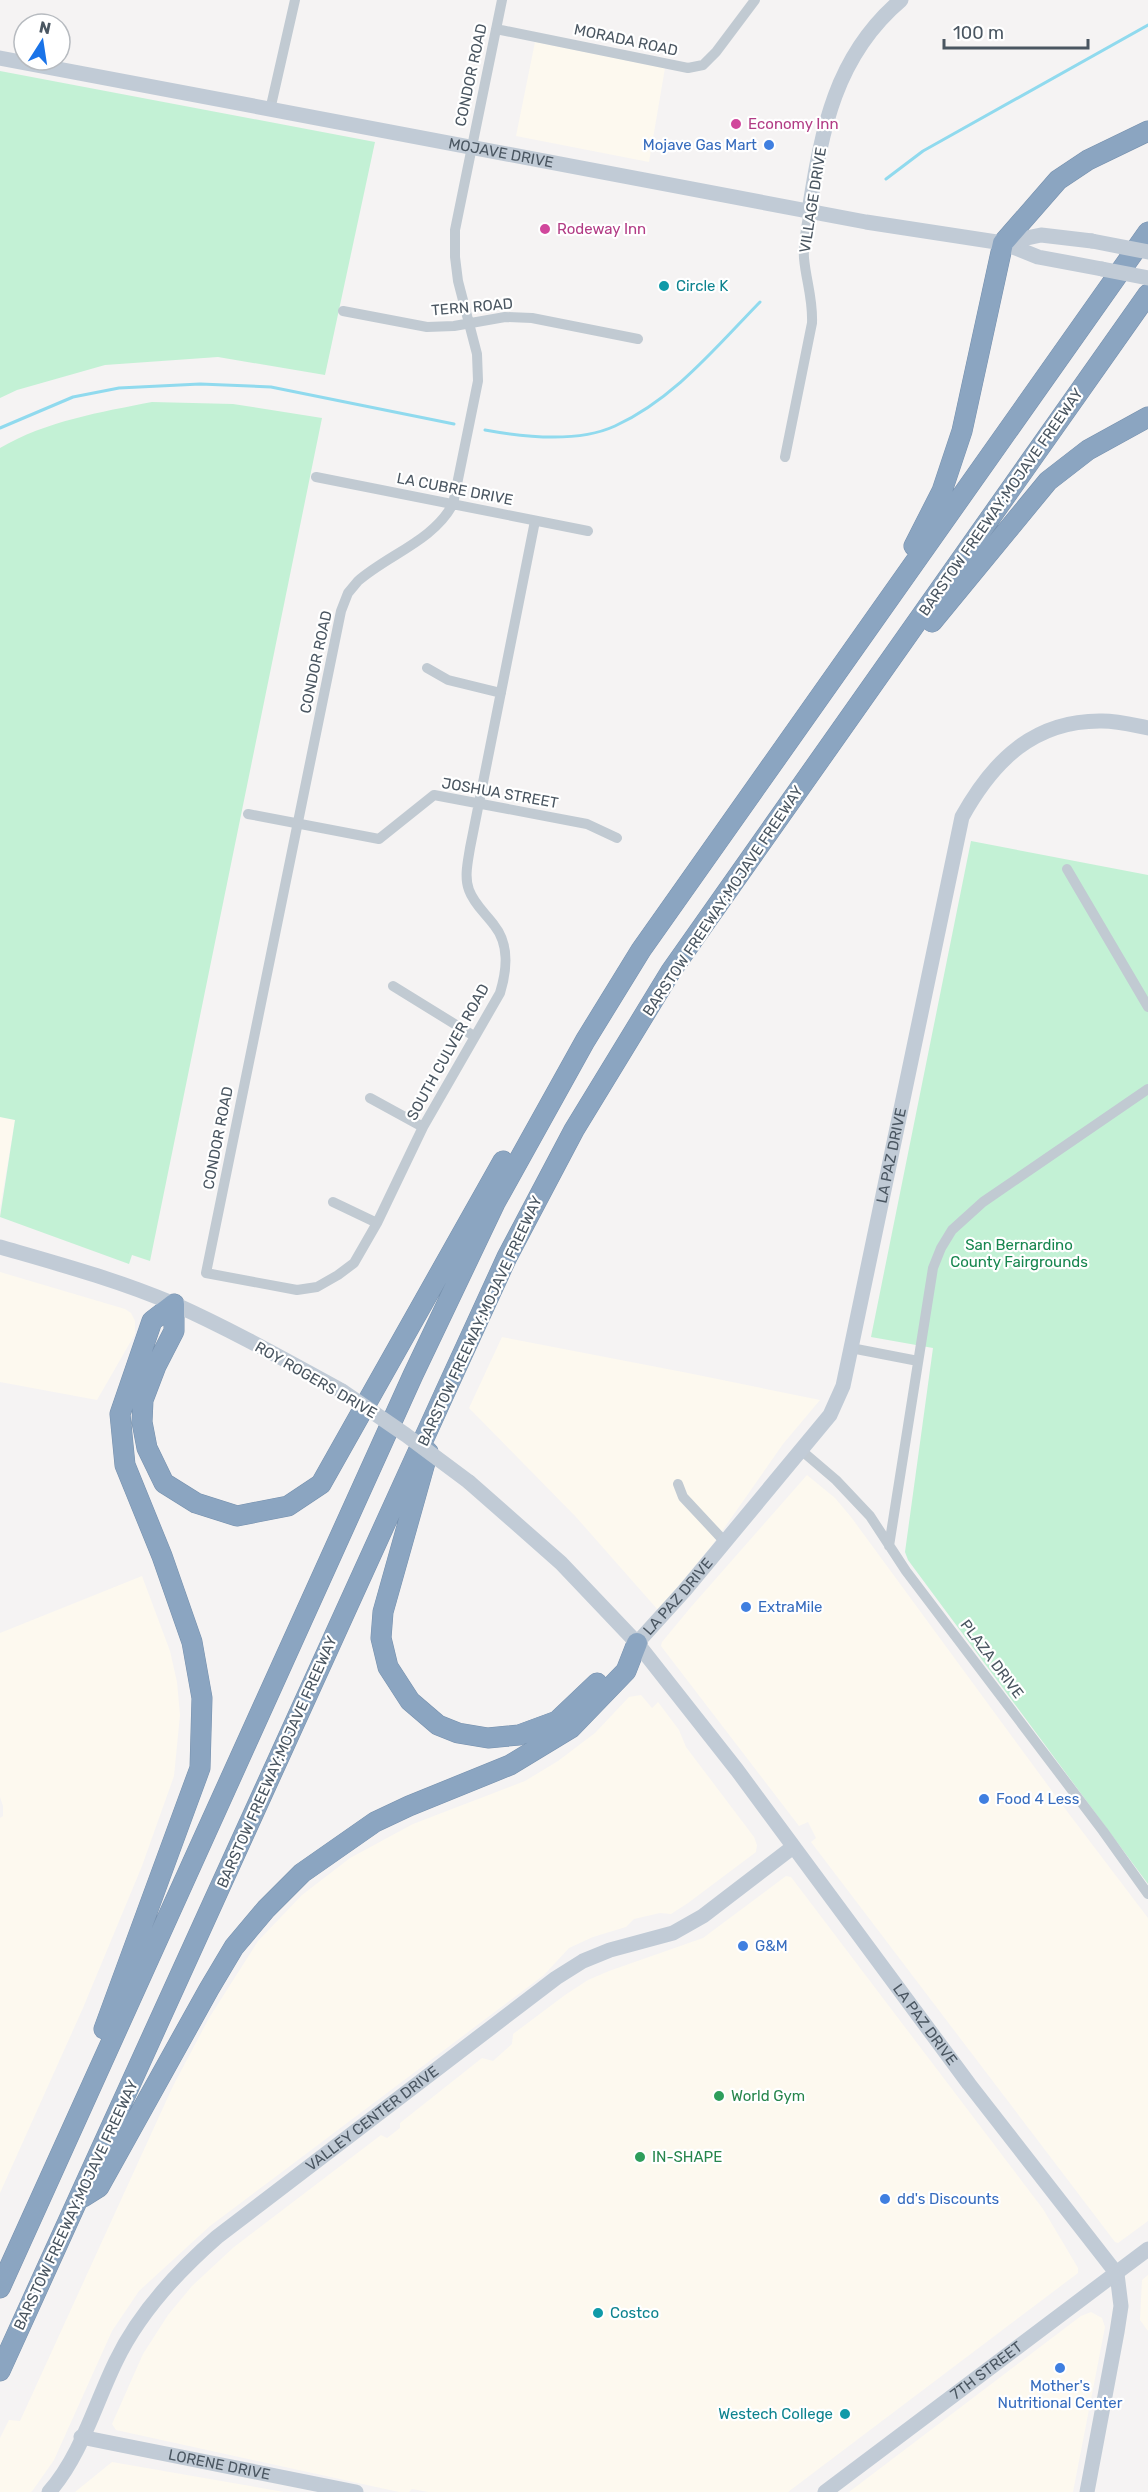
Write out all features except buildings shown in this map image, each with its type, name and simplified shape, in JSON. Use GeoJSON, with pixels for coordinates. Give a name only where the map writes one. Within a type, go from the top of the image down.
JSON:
{"type":"FeatureCollection","features":[{"type":"Feature","properties":{"kind":"highway"},"geometry":{"type":"LineString","coordinates":[[884,606],[942,490],[953,461],[962,431],[1003,243],[1058,180],[1088,160],[1148,131]]}},
{"type":"Feature","properties":{"kind":"highway"},"geometry":{"type":"LineString","coordinates":[[0,2288],[414,1375],[495,1203],[585,1041],[641,950],[1148,232]]}},
{"type":"Feature","properties":{"kind":"highway","name":"BARSTOW FREEWAY;MOJAVE FREEWAY"},"geometry":{"type":"LineString","coordinates":[[0,2371],[507,1257],[574,1130],[671,971],[1148,294]]}},
{"type":"Feature","properties":{"kind":"highway"},"geometry":{"type":"LineString","coordinates":[[826,752],[1048,481],[1088,450],[1148,417]]}},
{"type":"Feature","properties":{"kind":"highway"},"geometry":{"type":"LineString","coordinates":[[174,1304],[174,1331],[156,1366],[143,1400],[142,1422],[147,1448],[164,1483],[196,1503],[237,1516],[288,1506],[321,1484],[550,1080],[585,1041]]}},
{"type":"Feature","properties":{"kind":"highway"},"geometry":{"type":"LineString","coordinates":[[46,2184],[200,1768],[202,1698],[192,1642],[162,1556],[125,1465],[120,1414],[152,1321],[174,1304]]}},
{"type":"Feature","properties":{"kind":"highway"},"geometry":{"type":"LineString","coordinates":[[446,1390],[383,1612],[381,1638],[388,1667],[410,1701],[438,1725],[458,1733],[488,1738],[519,1735],[557,1721],[637,1643]]}},
{"type":"Feature","properties":{"kind":"highway"},"geometry":{"type":"LineString","coordinates":[[79,2200],[99,2187],[234,1947],[288,1887],[303,1873],[375,1822],[510,1765],[571,1728],[626,1671],[637,1643]]}},
{"type":"Feature","properties":{"kind":"main road","name":"VILLAGE DRIVE"},"geometry":{"type":"LineString","coordinates":[[809,211],[822,140],[833,98],[846,69],[864,39],[876,23],[901,0]]}},
{"type":"Feature","properties":{"kind":"main road","name":"MOJAVE DRIVE"},"geometry":{"type":"LineString","coordinates":[[0,58],[809,211],[1003,243],[1038,257],[1148,278]]}},
{"type":"Feature","properties":{"kind":"main road","name":"MOJAVE DRIVE"},"geometry":{"type":"LineString","coordinates":[[1003,243],[1041,235],[1092,241],[1148,252]]}},
{"type":"Feature","properties":{"kind":"main road","name":"LA PAZ DRIVE"},"geometry":{"type":"LineString","coordinates":[[1117,2274],[976,2092],[737,1770],[637,1643],[802,1451],[830,1415],[843,1386],[962,816],[979,787],[1000,760],[1023,743],[1053,729],[1083,722],[1104,721],[1148,728]]}},
{"type":"Feature","properties":{"kind":"main road","name":"ROY ROGERS DRIVE"},"geometry":{"type":"LineString","coordinates":[[0,1247],[106,1279],[174,1304],[261,1346],[342,1391],[469,1482],[561,1563],[637,1643]]}},
{"type":"Feature","properties":{"kind":"main road","name":"VALLEY CENTER DRIVE"},"geometry":{"type":"LineString","coordinates":[[49,2492],[64,2471],[116,2360],[138,2322],[176,2276],[217,2237],[555,1978],[583,1961],[610,1950],[673,1933],[689,1925],[793,1847]]}},
{"type":"Feature","properties":{"kind":"main road","name":"7TH STREET"},"geometry":{"type":"LineString","coordinates":[[825,2492],[1148,2249]]}},
{"type":"Feature","properties":{"kind":"main road"},"geometry":{"type":"LineString","coordinates":[[1087,2492],[1118,2332],[1121,2306],[1117,2274]]}},
{"type":"Feature","properties":{"kind":"main road","name":"LORENE DRIVE"},"geometry":{"type":"LineString","coordinates":[[81,2437],[356,2492]]}},
{"type":"Feature","properties":{"kind":"street"},"geometry":{"type":"LineString","coordinates":[[270,110],[295,0]]}},
{"type":"Feature","properties":{"kind":"street","name":"CONDOR ROAD"},"geometry":{"type":"LineString","coordinates":[[206,1273],[341,611],[348,592],[369,572],[434,530],[445,519],[453,504],[478,381],[477,354],[454,257],[455,230],[502,0]]}},
{"type":"Feature","properties":{"kind":"street","name":"MORADA ROAD"},"geometry":{"type":"LineString","coordinates":[[496,29],[688,68],[703,65],[716,52],[755,0]]}},
{"type":"Feature","properties":{"kind":"street","name":"VILLAGE DRIVE"},"geometry":{"type":"LineString","coordinates":[[785,456],[812,323],[813,305],[804,261],[809,211]]}},
{"type":"Feature","properties":{"kind":"street","name":"TERN ROAD"},"geometry":{"type":"LineString","coordinates":[[343,311],[427,327],[471,324],[505,317],[532,318],[638,339]]}},
{"type":"Feature","properties":{"kind":"street","name":"LA CUBRE DRIVE"},"geometry":{"type":"LineString","coordinates":[[316,477],[588,531]]}},
{"type":"Feature","properties":{"kind":"street","name":"SOUTH CULVER ROAD"},"geometry":{"type":"LineString","coordinates":[[206,1273],[297,1290],[317,1287],[354,1263],[377,1223],[423,1127],[500,993],[507,971],[500,934],[477,905],[469,891],[467,879],[470,848],[535,521]]}},
{"type":"Feature","properties":{"kind":"street"},"geometry":{"type":"LineString","coordinates":[[427,668],[448,680],[501,693]]}},
{"type":"Feature","properties":{"kind":"street","name":"JOSHUA STREET"},"geometry":{"type":"LineString","coordinates":[[248,814],[296,825],[379,839],[434,795],[587,824],[617,837]]}},
{"type":"Feature","properties":{"kind":"street"},"geometry":{"type":"LineString","coordinates":[[1067,869],[1148,1007]]}},
{"type":"Feature","properties":{"kind":"street"},"geometry":{"type":"LineString","coordinates":[[393,986],[474,1036]]}},
{"type":"Feature","properties":{"kind":"street"},"geometry":{"type":"LineString","coordinates":[[890,1546],[933,1268],[941,1248],[952,1230],[982,1202],[1148,1089]]}},
{"type":"Feature","properties":{"kind":"street"},"geometry":{"type":"LineString","coordinates":[[370,1098],[423,1127]]}},
{"type":"Feature","properties":{"kind":"street"},"geometry":{"type":"LineString","coordinates":[[333,1202],[377,1223]]}},
{"type":"Feature","properties":{"kind":"street"},"geometry":{"type":"LineString","coordinates":[[851,1348],[918,1361]]}},
{"type":"Feature","properties":{"kind":"street","name":"PLAZA DRIVE"},"geometry":{"type":"LineString","coordinates":[[802,1451],[858,1502],[1148,1894]]}},
{"type":"Feature","properties":{"kind":"street"},"geometry":{"type":"LineString","coordinates":[[678,1484],[683,1497],[725,1542]]}},
{"type":"Feature","properties":{"kind":"shaded area"},"geometry":{"type":"Polygon","coordinates":[[[535,42],[665,68],[649,162],[516,136],[535,42]]]}},
{"type":"Feature","properties":{"kind":"shaded area"},"geometry":{"type":"Polygon","coordinates":[[[0,1117],[15,1120],[0,1209],[0,1117]]]}},
{"type":"Feature","properties":{"kind":"shaded area"},"geometry":{"type":"Polygon","coordinates":[[[0,1272],[125,1309],[131,1313],[135,1321],[135,1334],[97,1400],[0,1382],[0,1272]]]}},
{"type":"Feature","properties":{"kind":"shaded area"},"geometry":{"type":"Polygon","coordinates":[[[502,1337],[820,1400],[783,1444],[713,1544],[658,1610],[576,1517],[469,1408],[502,1337]]]}},
{"type":"Feature","properties":{"kind":"shaded area"},"geometry":{"type":"Polygon","coordinates":[[[807,1475],[835,1498],[851,1517],[1148,1918],[1148,2221],[1118,2243],[811,1842],[816,1838],[808,1822],[799,1826],[661,1646],[691,1607],[807,1475]]]}},
{"type":"Feature","properties":{"kind":"shaded area"},"geometry":{"type":"Polygon","coordinates":[[[142,1576],[170,1651],[177,1682],[180,1715],[174,1776],[142,1866],[83,2008],[0,2193],[0,1818],[3,1816],[3,1806],[0,1797],[0,1633],[142,1576]]]}},
{"type":"Feature","properties":{"kind":"shaded area"},"geometry":{"type":"Polygon","coordinates":[[[641,1695],[652,1708],[658,1702],[679,1730],[686,1747],[754,1837],[757,1845],[756,1852],[671,1914],[660,1913],[634,1919],[626,1927],[593,1937],[569,1948],[544,1975],[210,2226],[139,2291],[112,2331],[54,2460],[33,2490],[31,2492],[0,2492],[0,2438],[9,2420],[20,2421],[173,2086],[209,2018],[258,1941],[302,1895],[350,1858],[413,1824],[525,1781],[558,1761],[595,1733],[629,1697],[641,1695]]]}},
{"type":"Feature","properties":{"kind":"shaded area"},"geometry":{"type":"Polygon","coordinates":[[[786,1876],[791,1877],[1043,2209],[1078,2268],[1078,2273],[788,2492],[428,2492],[412,2489],[409,2492],[399,2492],[116,2430],[112,2424],[143,2354],[168,2315],[192,2286],[234,2247],[381,2135],[387,2138],[400,2128],[400,2123],[482,2058],[493,2061],[512,2044],[513,2034],[565,1995],[588,1980],[609,1971],[703,1938],[786,1876]]]}},
{"type":"Feature","properties":{"kind":"shaded area"},"geometry":{"type":"Polygon","coordinates":[[[1148,2275],[1148,2331],[1140,2320],[1142,2280],[1148,2275]]]}},
{"type":"Feature","properties":{"kind":"shaded area"},"geometry":{"type":"Polygon","coordinates":[[[1091,2312],[1102,2318],[1105,2327],[1073,2492],[849,2492],[1081,2316],[1091,2312]]]}},
{"type":"Feature","properties":{"kind":"shaded area"},"geometry":{"type":"Polygon","coordinates":[[[112,2462],[284,2492],[75,2492],[112,2462]]]}},
{"type":"Feature","properties":{"kind":"green space"},"geometry":{"type":"Polygon","coordinates":[[[0,71],[375,142],[325,375],[218,357],[105,365],[17,390],[0,398],[0,71]]]}},
{"type":"Feature","properties":{"kind":"green space"},"geometry":{"type":"Polygon","coordinates":[[[152,402],[233,404],[322,418],[150,1261],[132,1255],[129,1264],[0,1217],[15,1120],[0,1117],[0,448],[55,424],[152,402]]]}},
{"type":"Feature","properties":{"kind":"green space","name":"San Bernardino County Fairgrounds"},"geometry":{"type":"Polygon","coordinates":[[[971,841],[1148,875],[1148,1884],[908,1560],[905,1552],[933,1348],[871,1337],[971,841]]]}},
{"type":"Feature","properties":{"kind":"waterway"},"geometry":{"type":"LineString","coordinates":[[886,179],[923,151],[1148,25]]}},
{"type":"Feature","properties":{"kind":"waterway"},"geometry":{"type":"LineString","coordinates":[[485,430],[516,435],[568,437],[615,426],[636,415],[675,387],[760,302]]}},
{"type":"Feature","properties":{"kind":"waterway"},"geometry":{"type":"LineString","coordinates":[[0,428],[73,397],[119,388],[200,384],[271,387],[454,424]]}},
{"type":"Feature","properties":{"kind":"place","name":"Economy Inn"},"geometry":{"type":"Point","coordinates":[736,124]}},
{"type":"Feature","properties":{"kind":"place","name":"Mojave Gas Mart"},"geometry":{"type":"Point","coordinates":[769,145]}},
{"type":"Feature","properties":{"kind":"place","name":"Rodeway Inn"},"geometry":{"type":"Point","coordinates":[545,229]}},
{"type":"Feature","properties":{"kind":"place","name":"Circle K"},"geometry":{"type":"Point","coordinates":[664,286]}},
{"type":"Feature","properties":{"kind":"place","name":"ExtraMile"},"geometry":{"type":"Point","coordinates":[746,1607]}},
{"type":"Feature","properties":{"kind":"place","name":"Food 4 Less"},"geometry":{"type":"Point","coordinates":[984,1799]}},
{"type":"Feature","properties":{"kind":"place","name":"G&M"},"geometry":{"type":"Point","coordinates":[743,1946]}},
{"type":"Feature","properties":{"kind":"place","name":"World Gym"},"geometry":{"type":"Point","coordinates":[719,2096]}},
{"type":"Feature","properties":{"kind":"place","name":"IN-SHAPE"},"geometry":{"type":"Point","coordinates":[640,2157]}},
{"type":"Feature","properties":{"kind":"place","name":"dd's Discounts"},"geometry":{"type":"Point","coordinates":[885,2199]}},
{"type":"Feature","properties":{"kind":"place","name":"Costco"},"geometry":{"type":"Point","coordinates":[598,2313]}},
{"type":"Feature","properties":{"kind":"place","name":"Mother's Nutritional Center"},"geometry":{"type":"Point","coordinates":[1060,2368]}},
{"type":"Feature","properties":{"kind":"place","name":"Westech College"},"geometry":{"type":"Point","coordinates":[845,2414]}}]}
